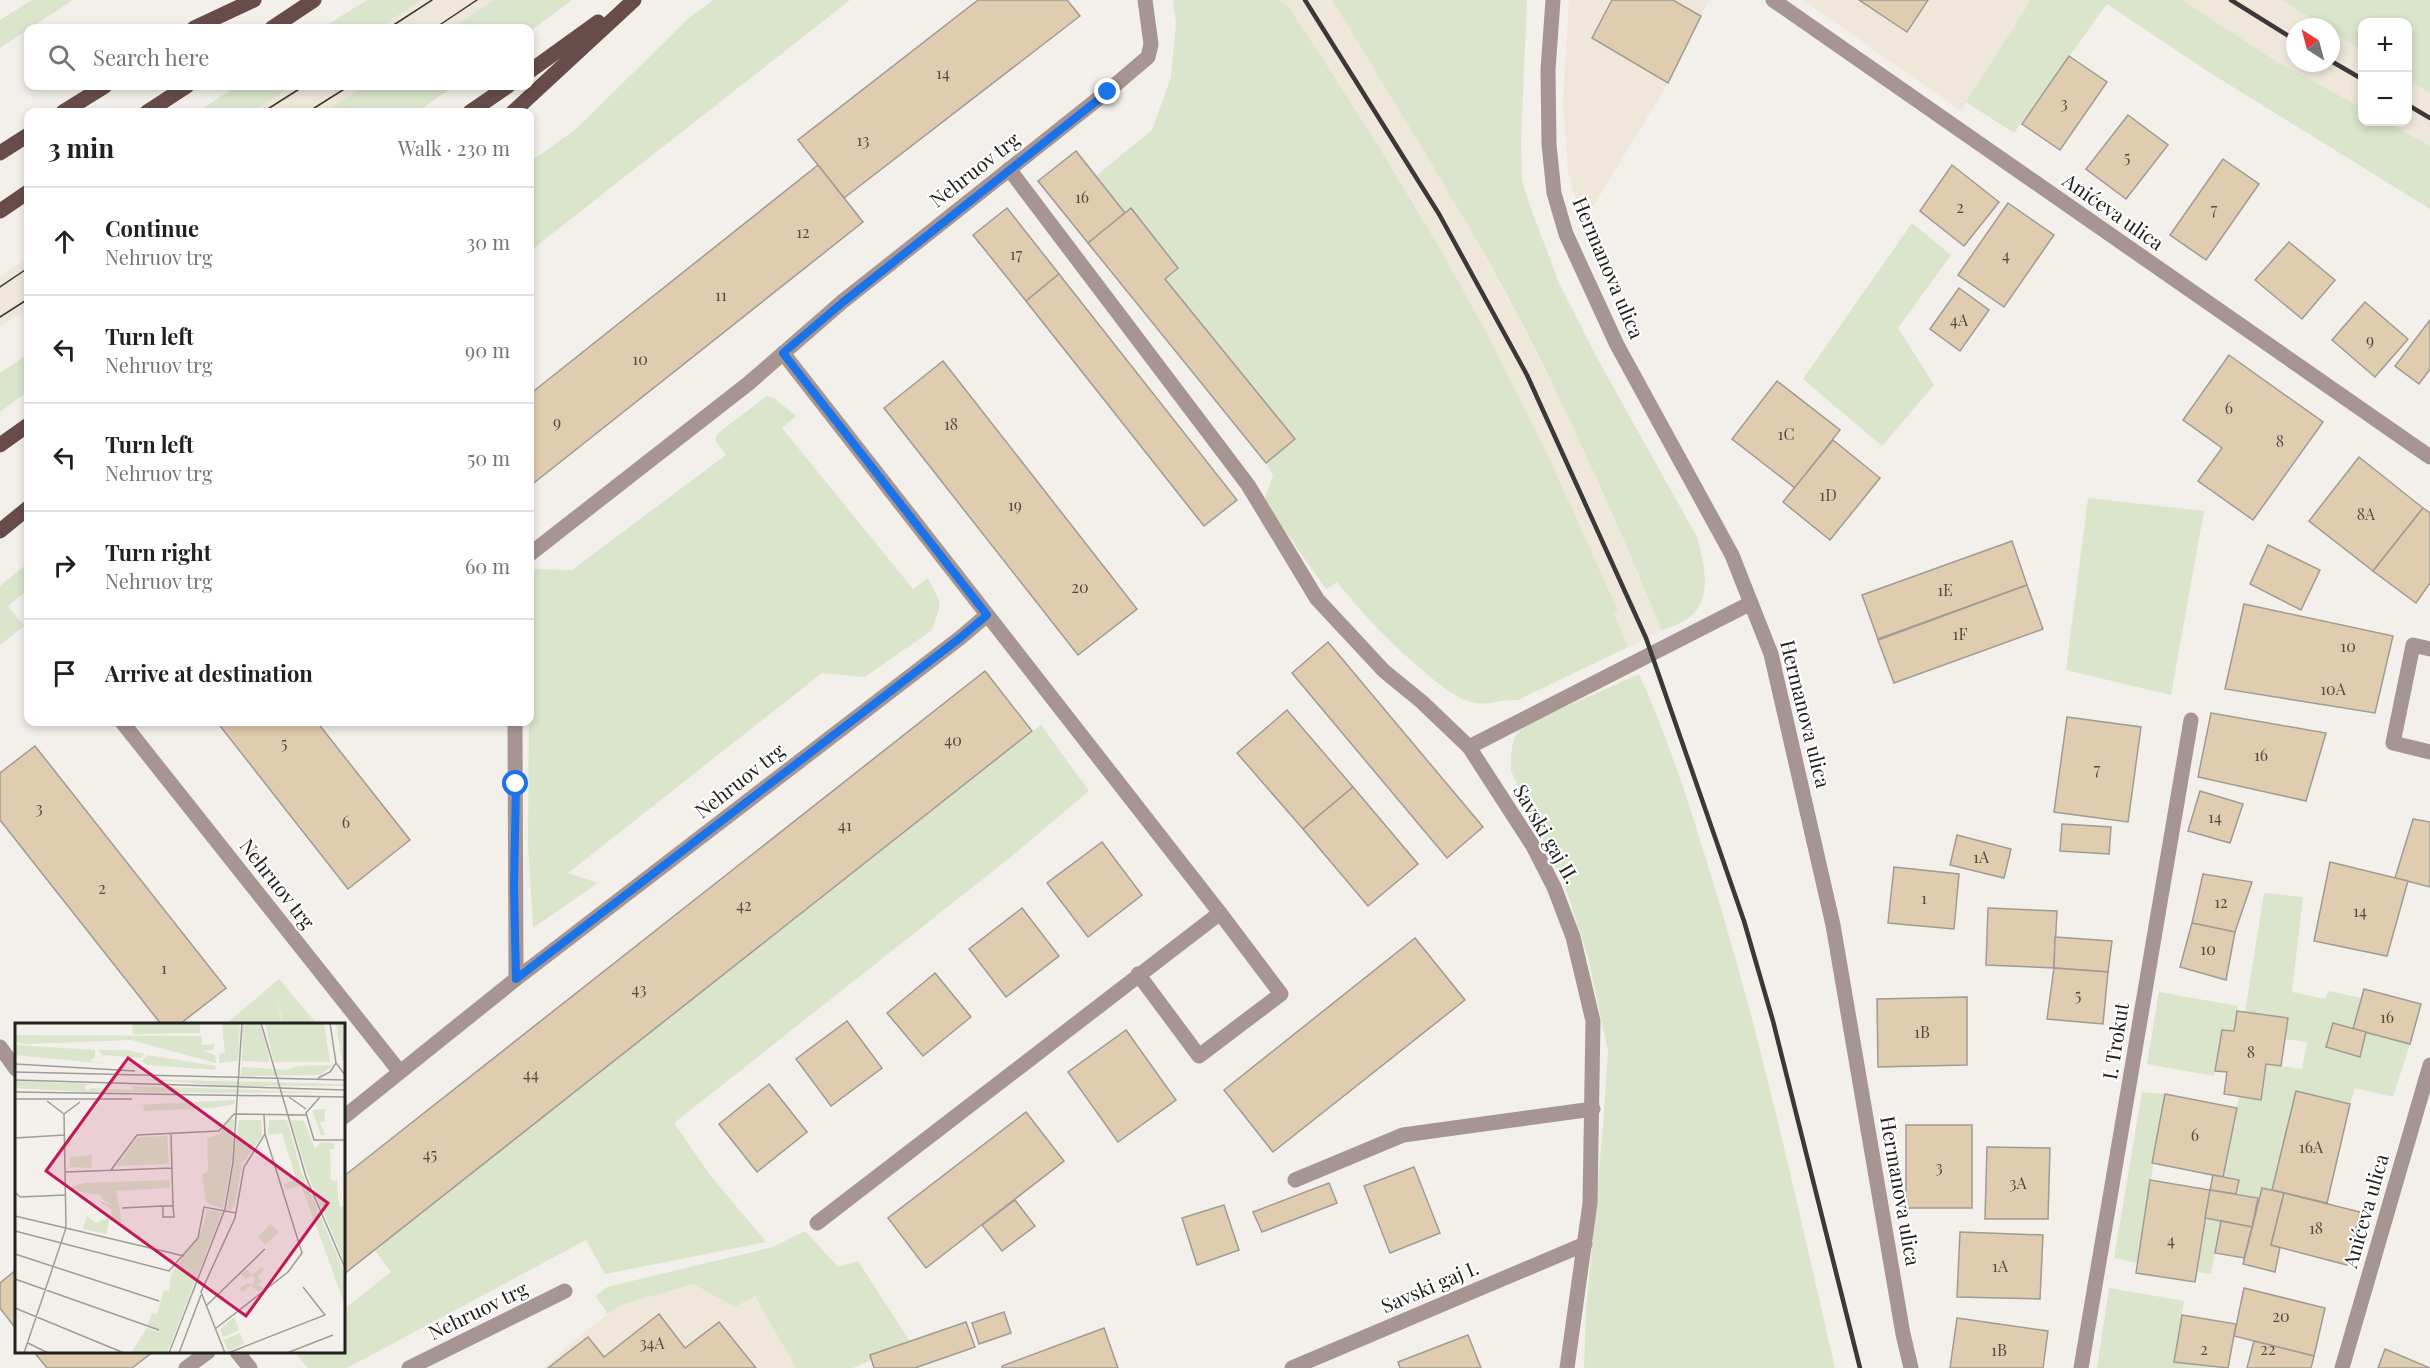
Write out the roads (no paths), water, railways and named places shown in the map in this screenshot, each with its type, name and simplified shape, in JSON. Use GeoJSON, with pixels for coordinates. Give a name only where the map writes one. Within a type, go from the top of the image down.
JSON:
{"type":"FeatureCollection","features":[{"type":"Feature","properties":{"kind":"main road"},"geometry":{"type":"LineString","coordinates":[[203,24],[254,0]]}},
{"type":"Feature","properties":{"kind":"main road"},"geometry":{"type":"LineString","coordinates":[[278,24],[314,0]]}},
{"type":"Feature","properties":{"kind":"main road"},"geometry":{"type":"LineString","coordinates":[[534,67],[631,0]]}},
{"type":"Feature","properties":{"kind":"main road"},"geometry":{"type":"LineString","coordinates":[[517,108],[631,0]]}},
{"type":"Feature","properties":{"kind":"main road"},"geometry":{"type":"LineString","coordinates":[[69,108],[99,90]]}},
{"type":"Feature","properties":{"kind":"main road"},"geometry":{"type":"LineString","coordinates":[[153,108],[181,90]]}},
{"type":"Feature","properties":{"kind":"main road"},"geometry":{"type":"LineString","coordinates":[[476,108],[502,90]]}},
{"type":"Feature","properties":{"kind":"main road"},"geometry":{"type":"LineString","coordinates":[[0,153],[24,138]]}},
{"type":"Feature","properties":{"kind":"main road"},"geometry":{"type":"LineString","coordinates":[[0,211],[24,195]]}},
{"type":"Feature","properties":{"kind":"main road"},"geometry":{"type":"LineString","coordinates":[[0,445],[24,428]]}},
{"type":"Feature","properties":{"kind":"main road"},"geometry":{"type":"LineString","coordinates":[[0,531],[24,511]]}},
{"type":"Feature","properties":{"kind":"street","name":"Nehruov trg"},"geometry":{"type":"LineString","coordinates":[[534,551],[783,353],[1148,57],[1151,44],[1145,0]]}},
{"type":"Feature","properties":{"kind":"street","name":"Hermanova ulica"},"geometry":{"type":"LineString","coordinates":[[1553,0],[1548,70],[1549,144],[1554,193],[1566,234],[1617,345],[1732,555],[1771,654],[1833,925],[1903,1334],[1911,1368]]}},
{"type":"Feature","properties":{"kind":"street","name":"Anićeva ulica"},"geometry":{"type":"LineString","coordinates":[[1773,0],[2430,457]]}},
{"type":"Feature","properties":{"kind":"street","name":"Savski gaj II."},"geometry":{"type":"LineString","coordinates":[[1009,169],[1248,485],[1317,600],[1384,671],[1422,702],[1468,747],[1533,846],[1554,887],[1573,937],[1593,1022],[1590,1203],[1567,1368]]}},
{"type":"Feature","properties":{"kind":"street"},"geometry":{"type":"LineString","coordinates":[[783,353],[1281,994],[1199,1056],[1138,975]]}},
{"type":"Feature","properties":{"kind":"street"},"geometry":{"type":"LineString","coordinates":[[1468,747],[1751,603]]}},
{"type":"Feature","properties":{"kind":"street","name":"Nehruov trg"},"geometry":{"type":"LineString","coordinates":[[345,1116],[516,979],[987,615]]}},
{"type":"Feature","properties":{"kind":"street"},"geometry":{"type":"LineString","coordinates":[[2430,649],[2413,645],[2392,743],[2430,752]]}},
{"type":"Feature","properties":{"kind":"street","name":"I. Trokut"},"geometry":{"type":"LineString","coordinates":[[2081,1368],[2191,720]]}},
{"type":"Feature","properties":{"kind":"street","name":"Nehruov trg"},"geometry":{"type":"LineString","coordinates":[[125,726],[400,1072]]}},
{"type":"Feature","properties":{"kind":"street"},"geometry":{"type":"LineString","coordinates":[[515,726],[516,979]]}},
{"type":"Feature","properties":{"kind":"street"},"geometry":{"type":"LineString","coordinates":[[817,1223],[1220,913]]}},
{"type":"Feature","properties":{"kind":"street"},"geometry":{"type":"LineString","coordinates":[[0,1047],[15,1068]]}},
{"type":"Feature","properties":{"kind":"street","name":"Anićeva ulica"},"geometry":{"type":"LineString","coordinates":[[2342,1368],[2430,1065]]}},
{"type":"Feature","properties":{"kind":"street"},"geometry":{"type":"LineString","coordinates":[[1295,1180],[1403,1135],[1593,1109]]}},
{"type":"Feature","properties":{"kind":"street","name":"Savski gaj I."},"geometry":{"type":"LineString","coordinates":[[1292,1368],[1585,1245]]}},
{"type":"Feature","properties":{"kind":"street","name":"Nehruov trg"},"geometry":{"type":"LineString","coordinates":[[409,1368],[565,1291]]}},
{"type":"Feature","properties":{"kind":"street"},"geometry":{"type":"LineString","coordinates":[[186,1368],[207,1353]]}},
{"type":"Feature","properties":{"kind":"street"},"geometry":{"type":"LineString","coordinates":[[238,1353],[250,1368]]}},
{"type":"Feature","properties":{"kind":"tram line"},"geometry":{"type":"LineString","coordinates":[[395,24],[432,0]]}},
{"type":"Feature","properties":{"kind":"tram line"},"geometry":{"type":"LineString","coordinates":[[441,24],[477,0]]}},
{"type":"Feature","properties":{"kind":"tram line"},"geometry":{"type":"LineString","coordinates":[[269,108],[298,90]]}},
{"type":"Feature","properties":{"kind":"tram line"},"geometry":{"type":"LineString","coordinates":[[314,108],[343,90]]}},
{"type":"Feature","properties":{"kind":"tram line"},"geometry":{"type":"LineString","coordinates":[[0,287],[24,271]]}},
{"type":"Feature","properties":{"kind":"tram line"},"geometry":{"type":"LineString","coordinates":[[0,317],[24,302]]}},
{"type":"Feature","properties":{"kind":"railway"},"geometry":{"type":"LineString","coordinates":[[1305,0],[1439,214],[1527,375],[1646,638],[1744,921],[1773,1021],[1860,1368]]}},
{"type":"Feature","properties":{"kind":"railway"},"geometry":{"type":"LineString","coordinates":[[2231,0],[2286,34]]}},
{"type":"Feature","properties":{"kind":"railway"},"geometry":{"type":"LineString","coordinates":[[2340,66],[2358,77]]}},
{"type":"Feature","properties":{"kind":"railway"},"geometry":{"type":"LineString","coordinates":[[2412,107],[2430,118]]}}]}
